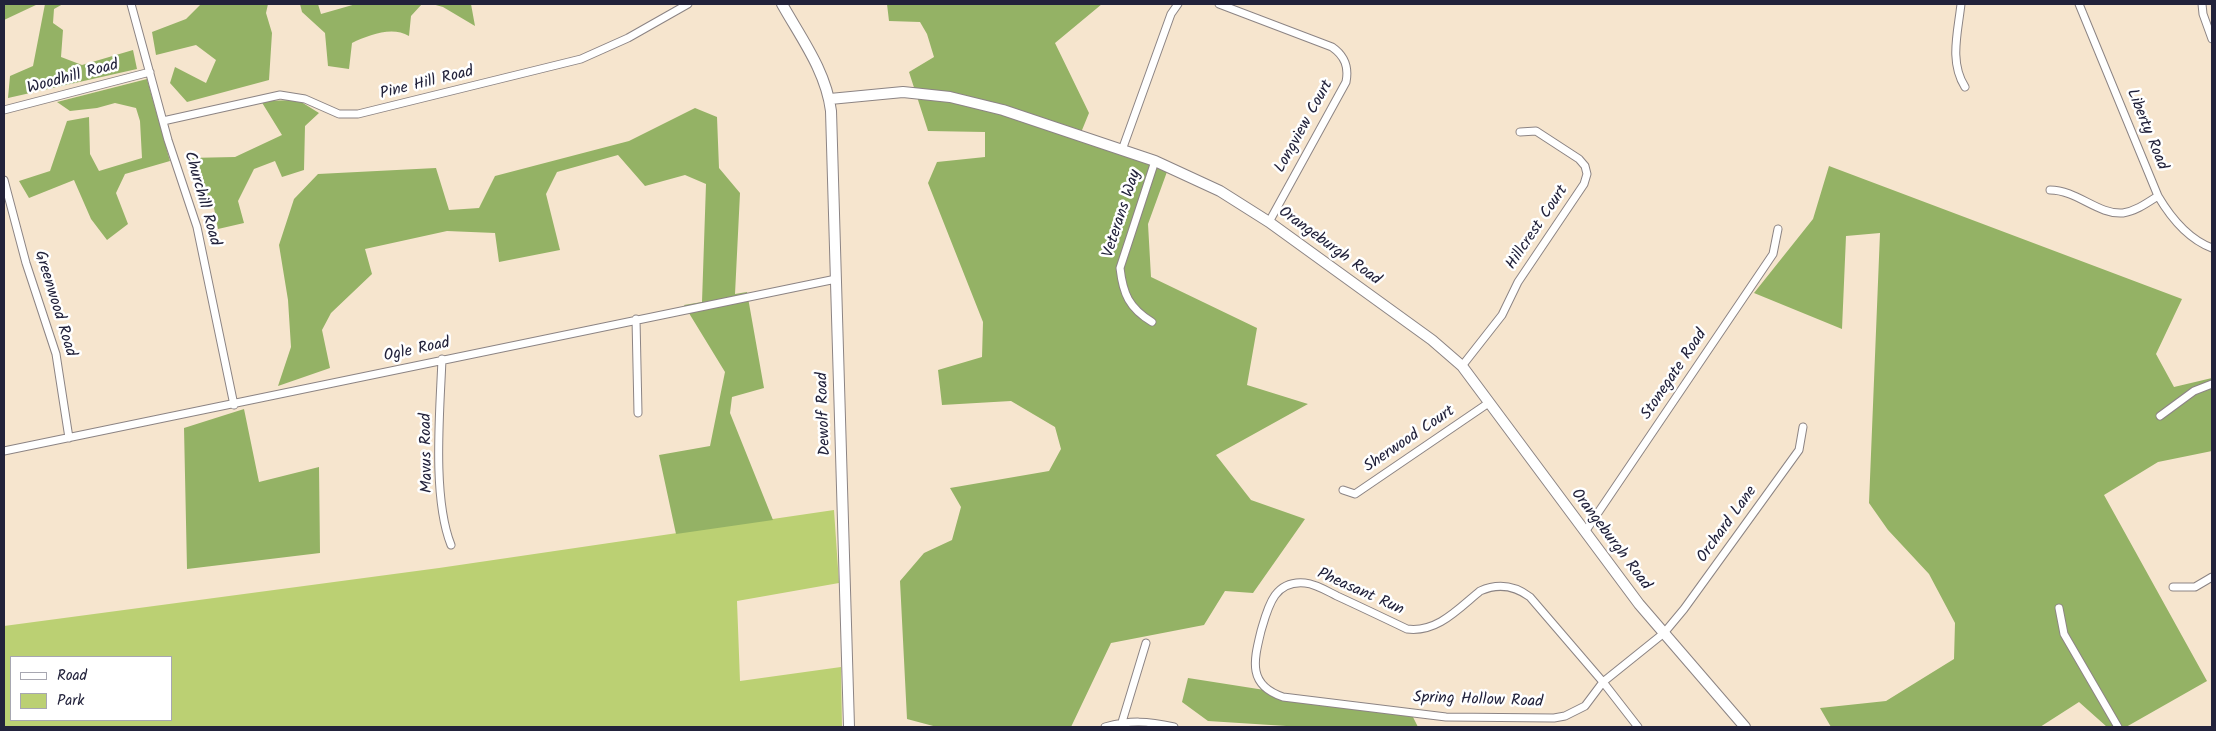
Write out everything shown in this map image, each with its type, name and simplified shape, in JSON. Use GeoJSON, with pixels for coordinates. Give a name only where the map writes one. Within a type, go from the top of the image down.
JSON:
{"type":"FeatureCollection","features":[{"type":"Feature","properties":{"kind":"street","name":"Churchill Road"},"geometry":{"type":"LineString","coordinates":[[132,4],[163,121],[197,226],[234,404]]}},
{"type":"Feature","properties":{"kind":"street","name":"Pine Hill Road"},"geometry":{"type":"LineString","coordinates":[[163,121],[280,95],[304,99],[339,114],[358,114],[581,59],[628,38],[688,4]]}},
{"type":"Feature","properties":{"kind":"street"},"geometry":{"type":"LineString","coordinates":[[782,4],[820,70],[830,99]]}},
{"type":"Feature","properties":{"kind":"street"},"geometry":{"type":"LineString","coordinates":[[1122,150],[1170,17],[1178,4]]}},
{"type":"Feature","properties":{"kind":"street","name":"Longview Court"},"geometry":{"type":"LineString","coordinates":[[1219,4],[1332,47],[1338,52],[1347,66],[1346,82],[1269,222]]}},
{"type":"Feature","properties":{"kind":"street"},"geometry":{"type":"LineString","coordinates":[[1961,4],[1955,61],[1958,75],[1965,87]]}},
{"type":"Feature","properties":{"kind":"street","name":"Liberty Road"},"geometry":{"type":"LineString","coordinates":[[2079,4],[2158,196],[2169,214],[2185,231],[2212,248]]}},
{"type":"Feature","properties":{"kind":"street"},"geometry":{"type":"LineString","coordinates":[[2202,4],[2203,14],[2212,40]]}},
{"type":"Feature","properties":{"kind":"street","name":"Woodhill Road"},"geometry":{"type":"LineString","coordinates":[[4,110],[150,72]]}},
{"type":"Feature","properties":{"kind":"street","name":"Orangeburgh Road"},"geometry":{"type":"LineString","coordinates":[[830,99],[903,92],[950,97],[1003,110],[1155,161],[1220,191],[1269,222],[1432,340],[1462,366],[1634,597],[1745,727]]}},
{"type":"Feature","properties":{"kind":"street","name":"Dewolf Road"},"geometry":{"type":"LineString","coordinates":[[830,99],[849,727]]}},
{"type":"Feature","properties":{"kind":"street","name":"Hillcrest Court"},"geometry":{"type":"LineString","coordinates":[[1462,366],[1502,315],[1518,282],[1584,184],[1587,174],[1579,159],[1536,131],[1520,132]]}},
{"type":"Feature","properties":{"kind":"street","name":"Veterans Way"},"geometry":{"type":"LineString","coordinates":[[1152,322],[1136,312],[1122,286],[1120,268],[1155,161]]}},
{"type":"Feature","properties":{"kind":"street","name":"Greenwood Road"},"geometry":{"type":"LineString","coordinates":[[4,180],[26,263],[56,354],[69,438]]}},
{"type":"Feature","properties":{"kind":"street"},"geometry":{"type":"LineString","coordinates":[[2050,190],[2063,190],[2107,211],[2123,212],[2139,208],[2158,196]]}},
{"type":"Feature","properties":{"kind":"street","name":"Stonegate Road"},"geometry":{"type":"LineString","coordinates":[[1585,532],[1773,254],[1778,229]]}},
{"type":"Feature","properties":{"kind":"street","name":"Ogle Road"},"geometry":{"type":"LineString","coordinates":[[4,451],[836,279]]}},
{"type":"Feature","properties":{"kind":"street"},"geometry":{"type":"LineString","coordinates":[[636,319],[638,413]]}},
{"type":"Feature","properties":{"kind":"street","name":"Mavus Road"},"geometry":{"type":"LineString","coordinates":[[442,360],[440,467],[445,528],[451,544]]}},
{"type":"Feature","properties":{"kind":"street"},"geometry":{"type":"LineString","coordinates":[[2160,416],[2194,391],[2212,384]]}},
{"type":"Feature","properties":{"kind":"street","name":"Sherwood Court"},"geometry":{"type":"LineString","coordinates":[[1343,490],[1355,494],[1490,402]]}},
{"type":"Feature","properties":{"kind":"street","name":"Orchard Lane"},"geometry":{"type":"LineString","coordinates":[[1664,633],[1799,450],[1803,427]]}},
{"type":"Feature","properties":{"kind":"street"},"geometry":{"type":"LineString","coordinates":[[2173,586],[2195,587],[2212,578]]}},
{"type":"Feature","properties":{"kind":"street","name":"Pheasant Run"},"geometry":{"type":"LineString","coordinates":[[1262,630],[1269,602],[1287,586],[1295,583],[1314,585],[1407,629],[1416,630],[1432,627],[1440,623],[1487,588],[1505,586],[1523,592],[1530,597],[1603,682],[1638,727]]}},
{"type":"Feature","properties":{"kind":"street"},"geometry":{"type":"LineString","coordinates":[[2059,608],[2064,634],[2118,727]]}},
{"type":"Feature","properties":{"kind":"street","name":"Spring Hollow Road"},"geometry":{"type":"LineString","coordinates":[[1262,630],[1254,657],[1254,666],[1261,683],[1275,694],[1446,717],[1470,718],[1554,718],[1565,716],[1585,706],[1603,682],[1664,633]]}},
{"type":"Feature","properties":{"kind":"street"},"geometry":{"type":"LineString","coordinates":[[1122,722],[1146,643]]}},
{"type":"Feature","properties":{"kind":"street"},"geometry":{"type":"LineString","coordinates":[[1470,718],[1470,727]]}},
{"type":"Feature","properties":{"kind":"street"},"geometry":{"type":"LineString","coordinates":[[1105,727],[1122,722],[1144,720],[1174,727]]}},
{"type":"Feature","properties":{"kind":"green space"},"geometry":{"type":"Polygon","coordinates":[[[4,4],[38,4],[4,20],[4,4]]]}},
{"type":"Feature","properties":{"kind":"green space"},"geometry":{"type":"Polygon","coordinates":[[[45,4],[63,4],[54,9],[53,23],[63,30],[61,57],[82,65],[133,50],[137,69],[8,98],[10,76],[33,66],[45,4]]]}},
{"type":"Feature","properties":{"kind":"green space"},"geometry":{"type":"Polygon","coordinates":[[[201,4],[268,4],[266,13],[272,33],[269,80],[187,102],[170,83],[175,67],[206,83],[216,60],[196,45],[156,55],[152,32],[186,19],[201,4]]]}},
{"type":"Feature","properties":{"kind":"green space"},"geometry":{"type":"Polygon","coordinates":[[[300,4],[318,4],[321,14],[356,4],[422,4],[411,16],[409,36],[402,33],[388,32],[366,37],[352,43],[349,69],[328,66],[325,33],[302,12],[300,4]]]}},
{"type":"Feature","properties":{"kind":"green space"},"geometry":{"type":"Polygon","coordinates":[[[432,4],[471,4],[475,26],[443,7],[432,4]]]}},
{"type":"Feature","properties":{"kind":"green space"},"geometry":{"type":"Polygon","coordinates":[[[887,4],[1102,4],[1055,43],[1089,113],[1080,135],[1168,169],[1148,224],[1151,277],[1257,328],[1247,385],[1308,404],[1216,455],[1251,500],[1305,519],[1253,593],[1225,591],[1204,625],[1111,643],[1071,727],[937,727],[907,719],[900,581],[924,553],[952,540],[961,507],[950,488],[1049,471],[1061,449],[1055,427],[1011,401],[942,405],[938,370],[982,357],[983,322],[928,183],[937,162],[985,157],[985,132],[928,131],[909,72],[934,57],[927,34],[920,22],[889,21],[887,4]]]}},
{"type":"Feature","properties":{"kind":"green space"},"geometry":{"type":"Polygon","coordinates":[[[147,79],[170,161],[125,174],[116,193],[128,224],[107,240],[91,219],[74,180],[29,198],[19,181],[50,171],[67,121],[89,117],[90,154],[99,171],[142,158],[140,121],[136,108],[115,103],[97,108],[70,111],[57,102],[147,79]]]}},
{"type":"Feature","properties":{"kind":"green space"},"geometry":{"type":"Polygon","coordinates":[[[298,100],[319,113],[305,126],[304,170],[282,177],[275,161],[254,169],[238,201],[244,223],[218,229],[212,197],[197,193],[188,158],[235,157],[282,135],[261,101],[298,100]]]}},
{"type":"Feature","properties":{"kind":"green space"},"geometry":{"type":"Polygon","coordinates":[[[695,108],[717,117],[719,168],[740,193],[735,294],[747,292],[764,388],[732,397],[730,413],[773,520],[676,534],[659,455],[710,446],[725,372],[684,305],[702,302],[706,184],[685,175],[645,186],[618,155],[557,172],[546,194],[560,250],[499,262],[495,233],[447,231],[365,249],[372,274],[331,313],[322,330],[330,368],[278,386],[291,347],[288,300],[279,245],[294,199],[318,174],[436,168],[449,210],[479,208],[495,176],[629,141],[695,108]]]}},
{"type":"Feature","properties":{"kind":"green space"},"geometry":{"type":"Polygon","coordinates":[[[1829,166],[2182,299],[2156,354],[2174,387],[2212,378],[2212,451],[2158,462],[2104,495],[2207,681],[2126,727],[2107,727],[2079,702],[2040,727],[1831,727],[1820,708],[1886,701],[1954,659],[1955,623],[1929,574],[1888,530],[1869,503],[1880,233],[1846,236],[1842,329],[1754,293],[1813,219],[1829,166]]]}},
{"type":"Feature","properties":{"kind":"green space"},"geometry":{"type":"Polygon","coordinates":[[[244,409],[259,482],[319,467],[320,553],[187,569],[184,428],[244,409]]]}},
{"type":"Feature","properties":{"kind":"green space"},"geometry":{"type":"Polygon","coordinates":[[[834,510],[839,583],[737,601],[740,681],[841,667],[842,727],[4,727],[4,626],[439,568],[834,510]]]}},
{"type":"Feature","properties":{"kind":"green space"},"geometry":{"type":"Polygon","coordinates":[[[1188,678],[1411,713],[1418,727],[1302,727],[1208,721],[1182,702],[1188,678]]]}}]}
